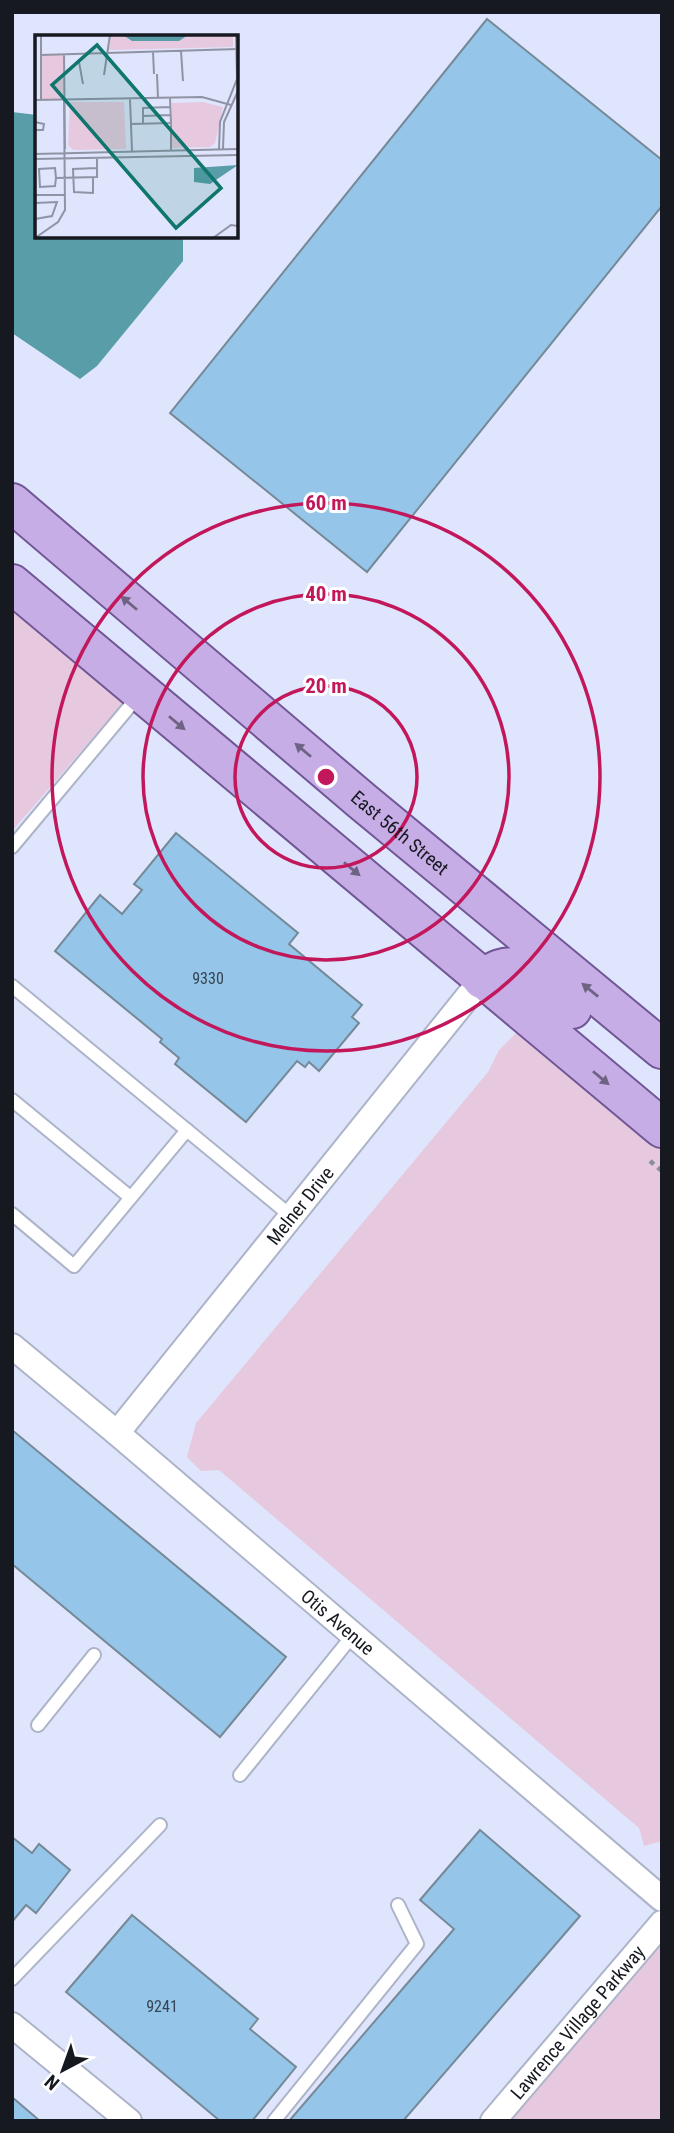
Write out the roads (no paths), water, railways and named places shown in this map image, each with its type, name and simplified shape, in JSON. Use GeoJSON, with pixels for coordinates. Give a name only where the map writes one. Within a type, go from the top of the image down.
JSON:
{"type":"FeatureCollection","features":[{"type":"Feature","properties":{"kind":"main road","name":"East 56th Street"},"geometry":{"type":"LineString","coordinates":[[12,503],[362,801],[662,1049]]}},
{"type":"Feature","properties":{"kind":"main road"},"geometry":{"type":"LineString","coordinates":[[12,584],[662,1128]]}},
{"type":"Feature","properties":{"kind":"main road"},"geometry":{"type":"LineString","coordinates":[[482,979],[498,968],[518,968],[589,1023],[662,1074]]}},
{"type":"Feature","properties":{"kind":"street","name":"Melner Drive"},"geometry":{"type":"LineString","coordinates":[[117,1433],[482,979]]}},
{"type":"Feature","properties":{"kind":"street","name":"Otis Avenue"},"geometry":{"type":"LineString","coordinates":[[12,1346],[662,1899]]}},
{"type":"Feature","properties":{"kind":"street","name":"Lawrence Village Parkway"},"geometry":{"type":"LineString","coordinates":[[493,2121],[662,1923]]}},
{"type":"Feature","properties":{"kind":"street"},"geometry":{"type":"LineString","coordinates":[[12,2025],[130,2121]]}},
{"type":"Feature","properties":{"kind":"lane"},"geometry":{"type":"LineString","coordinates":[[12,847],[141,693]]}},
{"type":"Feature","properties":{"kind":"lane"},"geometry":{"type":"LineString","coordinates":[[12,986],[291,1216]]}},
{"type":"Feature","properties":{"kind":"lane"},"geometry":{"type":"LineString","coordinates":[[12,1100],[130,1197]]}},
{"type":"Feature","properties":{"kind":"lane"},"geometry":{"type":"LineString","coordinates":[[12,1214],[74,1266],[187,1130]]}},
{"type":"Feature","properties":{"kind":"lane"},"geometry":{"type":"LineString","coordinates":[[240,1775],[353,1635]]}},
{"type":"Feature","properties":{"kind":"lane"},"geometry":{"type":"LineString","coordinates":[[38,1725],[94,1655]]}},
{"type":"Feature","properties":{"kind":"lane"},"geometry":{"type":"LineString","coordinates":[[12,1979],[160,1825]]}},
{"type":"Feature","properties":{"kind":"lane"},"geometry":{"type":"LineString","coordinates":[[274,2121],[416,1944],[398,1905]]}}]}
